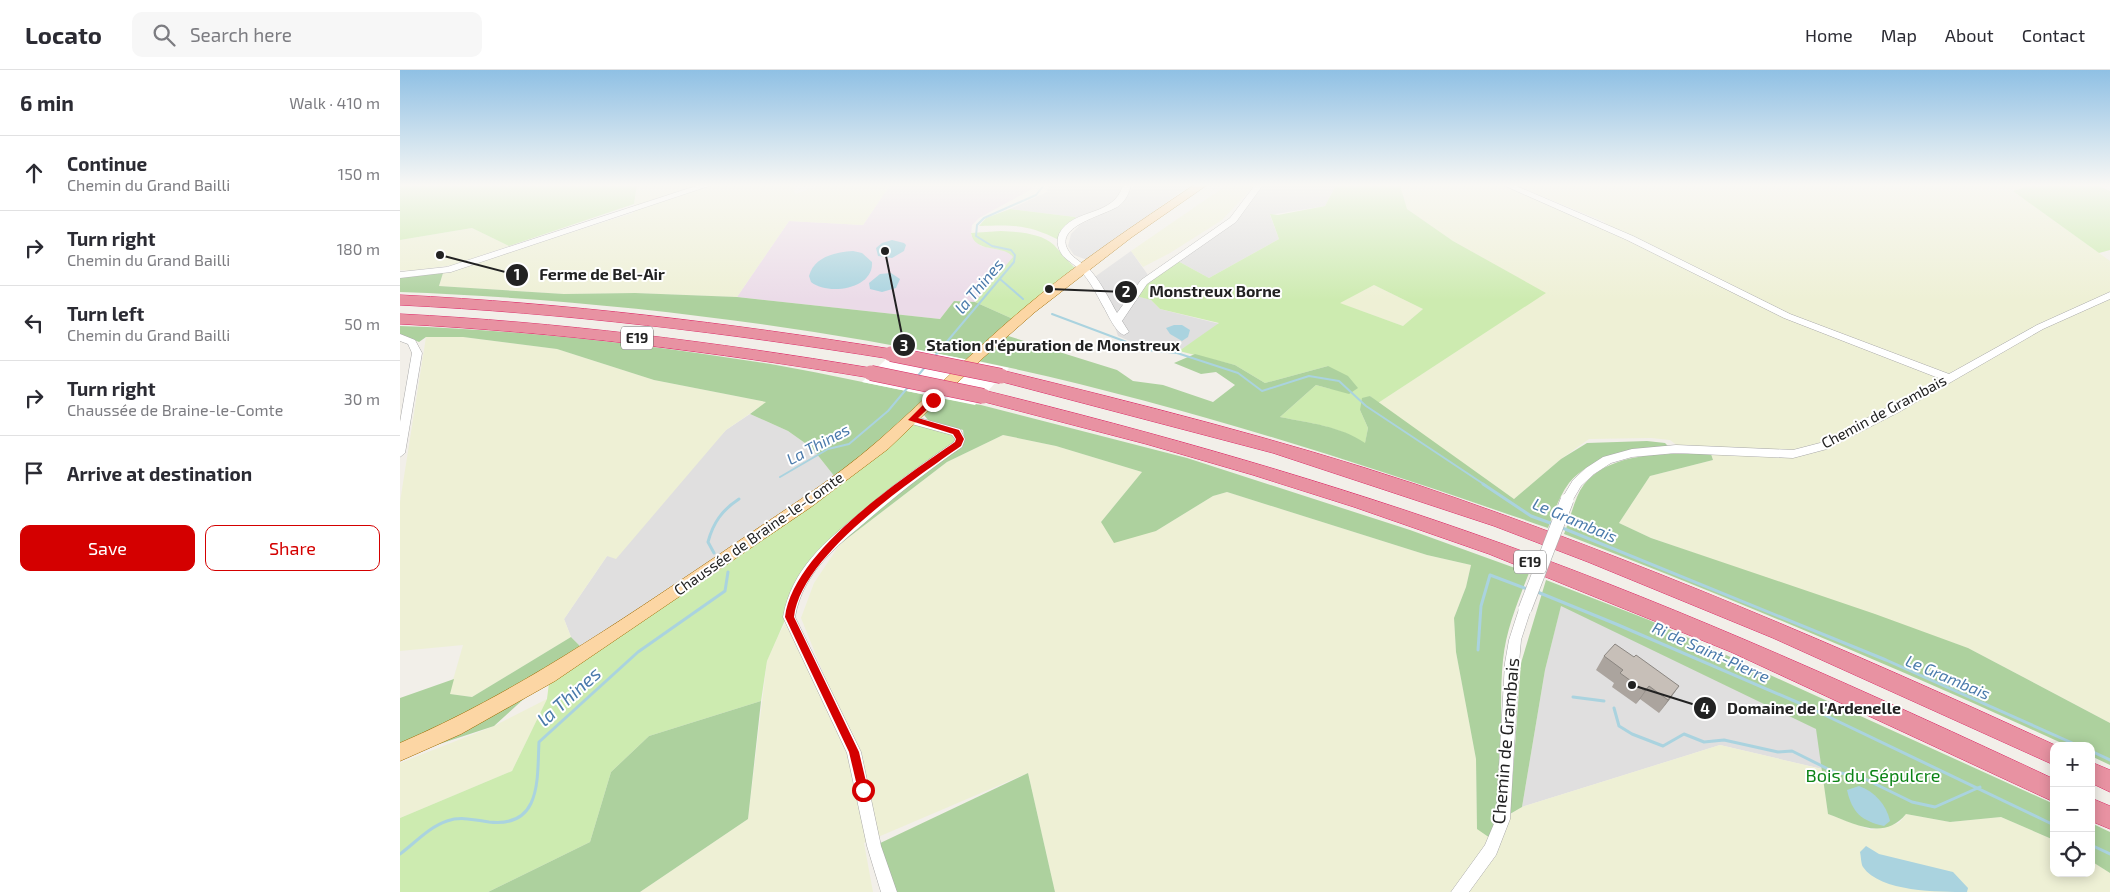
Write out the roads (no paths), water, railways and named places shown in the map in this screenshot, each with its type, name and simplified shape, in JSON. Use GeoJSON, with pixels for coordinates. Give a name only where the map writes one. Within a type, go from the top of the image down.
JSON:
{"type":"FeatureCollection","features":[{"type":"Feature","properties":{"kind":"highway","name":"E19"},"geometry":{"type":"LineString","coordinates":[[400,300],[620,315],[717,327],[891,354],[1001,376],[1206,427],[1388,483],[1530,532],[1795,638],[1942,702],[2050,753]]}},
{"type":"Feature","properties":{"kind":"highway","name":"E19"},"geometry":{"type":"LineString","coordinates":[[400,319],[603,334],[781,358],[871,373],[983,396],[1192,449],[1414,520],[1509,554],[1648,609],[1785,666],[2050,789]]}},
{"type":"Feature","properties":{"kind":"highway"},"geometry":{"type":"LineString","coordinates":[[2095,774],[2110,781]]}},
{"type":"Feature","properties":{"kind":"highway"},"geometry":{"type":"LineString","coordinates":[[2095,811],[2110,818]]}},
{"type":"Feature","properties":{"kind":"main road","name":"Chaussée de Braine-le-Comte"},"geometry":{"type":"LineString","coordinates":[[400,752],[455,728],[549,675],[799,508],[848,473],[912,420],[1006,330],[1084,269],[1148,223]]}},
{"type":"Feature","properties":{"kind":"street"},"geometry":{"type":"LineString","coordinates":[[400,275],[448,270],[591,223]]}},
{"type":"Feature","properties":{"kind":"street"},"geometry":{"type":"LineString","coordinates":[[1077,223],[1070,228],[1062,240],[1062,248],[1068,256],[1084,269],[1124,332]]}},
{"type":"Feature","properties":{"kind":"street"},"geometry":{"type":"LineString","coordinates":[[1116,322],[1144,282],[1228,223]]}},
{"type":"Feature","properties":{"kind":"street"},"geometry":{"type":"LineString","coordinates":[[1596,223],[1630,238],[1786,316],[1949,378]]}},
{"type":"Feature","properties":{"kind":"street","name":"Chemin de Grambais"},"geometry":{"type":"LineString","coordinates":[[1458,892],[1491,850],[1503,819],[1515,640],[1525,608],[1567,500],[1577,483],[1590,471],[1607,460],[1632,454],[1676,449],[1778,454],[1806,452],[1895,409],[2040,327],[2110,295]]}},
{"type":"Feature","properties":{"kind":"street"},"geometry":{"type":"LineString","coordinates":[[400,337],[412,342],[418,353],[400,453]]}},
{"type":"Feature","properties":{"kind":"street"},"geometry":{"type":"LineString","coordinates":[[400,407],[410,401]]}},
{"type":"Feature","properties":{"kind":"street"},"geometry":{"type":"LineString","coordinates":[[889,892],[874,846],[854,752],[789,617],[795,594],[823,551],[904,482],[958,444],[960,439],[956,432],[912,420]]}},
{"type":"Feature","properties":{"kind":"water"},"geometry":{"type":"Polygon","coordinates":[[[892,240],[904,243],[906,245],[904,251],[892,258],[878,256],[876,248],[882,243],[892,240]]]}},
{"type":"Feature","properties":{"kind":"water"},"geometry":{"type":"Polygon","coordinates":[[[853,251],[862,253],[872,262],[871,271],[858,284],[838,289],[828,289],[811,282],[809,276],[815,264],[820,260],[832,254],[853,251]]]}},
{"type":"Feature","properties":{"kind":"water"},"geometry":{"type":"Polygon","coordinates":[[[891,273],[900,279],[896,288],[882,292],[870,289],[869,283],[880,274],[891,273]]]}},
{"type":"Feature","properties":{"kind":"water"},"geometry":{"type":"Polygon","coordinates":[[[1182,325],[1190,330],[1188,337],[1182,341],[1170,334],[1166,328],[1182,325]]]}},
{"type":"Feature","properties":{"kind":"water"},"geometry":{"type":"Polygon","coordinates":[[[1859,786],[1875,795],[1883,804],[1890,821],[1884,826],[1869,821],[1855,810],[1847,790],[1859,786]]]}},
{"type":"Feature","properties":{"kind":"water"},"geometry":{"type":"Polygon","coordinates":[[[1866,846],[1879,854],[1953,872],[1968,888],[1967,892],[1926,891],[1896,886],[1882,881],[1871,875],[1862,866],[1860,852],[1866,846]]]}},
{"type":"Feature","properties":{"kind":"waterway","name":"la Thines"},"geometry":{"type":"LineString","coordinates":[[934,357],[1014,262],[1015,255],[1011,250],[992,246],[976,236],[979,223]]}},
{"type":"Feature","properties":{"kind":"waterway","name":"Le Grambais"},"geometry":{"type":"LineString","coordinates":[[1000,279],[1023,299]]}},
{"type":"Feature","properties":{"kind":"waterway","name":"Le Grambais"},"geometry":{"type":"LineString","coordinates":[[1052,314],[1148,350],[1177,353],[1238,373],[1262,391],[1309,376],[1339,381],[1366,406],[1485,485]]}},
{"type":"Feature","properties":{"kind":"waterway","name":"la Thines"},"geometry":{"type":"LineString","coordinates":[[916,378],[925,367]]}},
{"type":"Feature","properties":{"kind":"waterway","name":"La Thines"},"geometry":{"type":"LineString","coordinates":[[780,477],[828,449],[849,444],[888,411],[909,386]]}},
{"type":"Feature","properties":{"kind":"waterway","name":"Le Grambais"},"geometry":{"type":"LineString","coordinates":[[1483,484],[1531,516],[1553,524]]}},
{"type":"Feature","properties":{"kind":"waterway","name":"la Thines"},"geometry":{"type":"LineString","coordinates":[[714,553],[708,542],[713,529],[723,512],[739,499]]}},
{"type":"Feature","properties":{"kind":"waterway","name":"Le Grambais"},"geometry":{"type":"LineString","coordinates":[[1560,527],[1886,660],[2070,742]]}},
{"type":"Feature","properties":{"kind":"waterway","name":"la Thines"},"geometry":{"type":"LineString","coordinates":[[400,854],[428,831],[447,821],[473,819],[489,822],[506,822],[519,817],[528,809],[533,798],[538,771],[539,742],[638,652],[725,591],[728,572]]}},
{"type":"Feature","properties":{"kind":"waterway"},"geometry":{"type":"LineString","coordinates":[[1478,650],[1481,606],[1490,575],[1527,589]]}},
{"type":"Feature","properties":{"kind":"waterway","name":"Ri de Saint-Pierre"},"geometry":{"type":"LineString","coordinates":[[1535,591],[1806,706],[1977,788]]}},
{"type":"Feature","properties":{"kind":"waterway"},"geometry":{"type":"LineString","coordinates":[[1573,697],[1604,701]]}},
{"type":"Feature","properties":{"kind":"waterway"},"geometry":{"type":"LineString","coordinates":[[1614,708],[1619,726],[1632,734],[1663,746],[1684,734],[1704,742],[1724,740],[1778,752],[1792,751],[1834,772],[1859,776],[1912,802],[1935,807],[1977,788]]}},
{"type":"Feature","properties":{"kind":"waterway","name":"Le Grambais"},"geometry":{"type":"LineString","coordinates":[[2095,753],[2110,760]]}},
{"type":"Feature","properties":{"kind":"waterway","name":"Ri de Saint-Pierre"},"geometry":{"type":"LineString","coordinates":[[1977,788],[2050,823]]}},
{"type":"Feature","properties":{"kind":"waterway","name":"Ri de Saint-Pierre"},"geometry":{"type":"LineString","coordinates":[[2095,847],[2110,854]]}},
{"type":"Feature","properties":{"kind":"place","name":"Station d'épuration de Monstreux"},"geometry":{"type":"Point","coordinates":[885,251]}},
{"type":"Feature","properties":{"kind":"place","name":"Ferme de Bel-Air"},"geometry":{"type":"Point","coordinates":[440,255]}},
{"type":"Feature","properties":{"kind":"place","name":"Monstreux Borne"},"geometry":{"type":"Point","coordinates":[1049,289]}},
{"type":"Feature","properties":{"kind":"place","name":"Domaine de l'Ardenelle"},"geometry":{"type":"Point","coordinates":[1632,685]}},
{"type":"Feature","properties":{"kind":"park label","name":"Bois du Sépulcre"},"geometry":{"type":"Point","coordinates":[1873,776]}}]}
